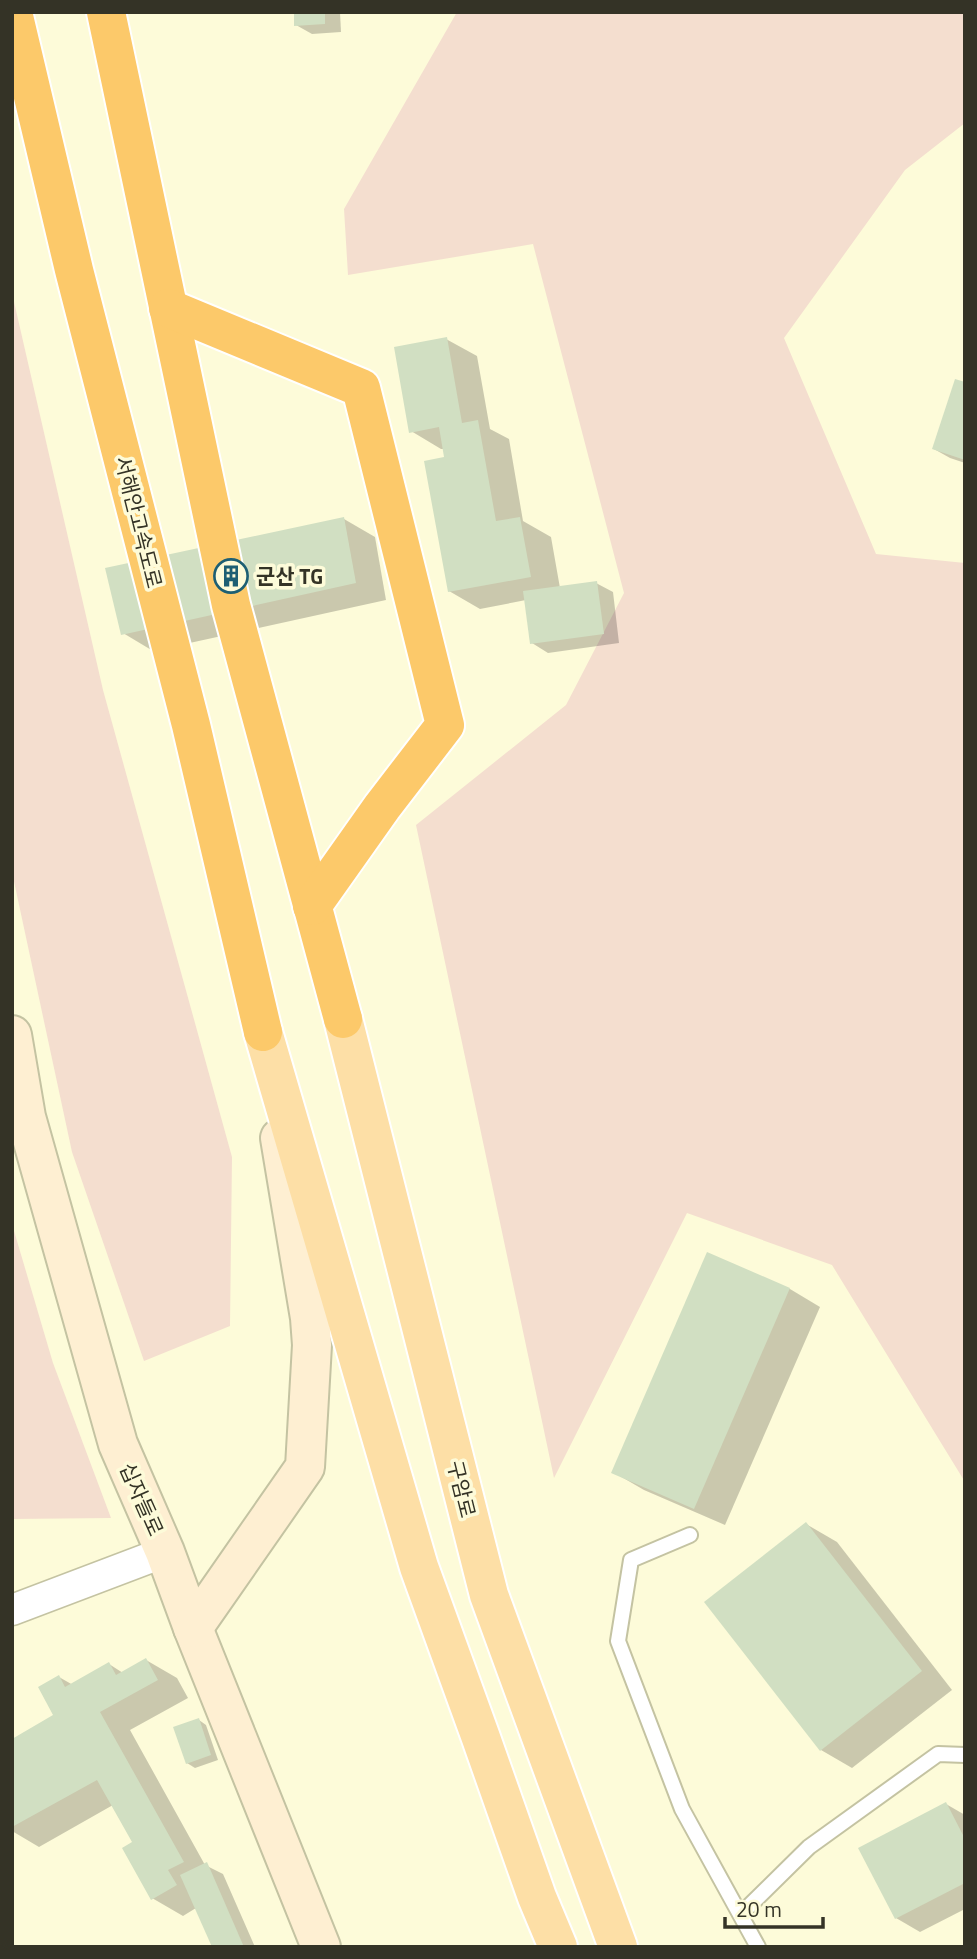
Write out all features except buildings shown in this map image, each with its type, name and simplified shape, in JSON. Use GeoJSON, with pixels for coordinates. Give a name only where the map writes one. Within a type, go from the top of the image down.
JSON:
{"type":"FeatureCollection","features":[{"type":"Feature","properties":{"kind":"highway","name":"서해안고속도로"},"geometry":{"type":"LineString","coordinates":[[13,12],[74,270],[191,725],[263,1032]]}},
{"type":"Feature","properties":{"kind":"highway"},"geometry":{"type":"LineString","coordinates":[[106,13],[231,605],[343,1019]]}},
{"type":"Feature","properties":{"kind":"highway"},"geometry":{"type":"LineString","coordinates":[[168,308],[361,388],[445,725],[382,807],[312,906]]}},
{"type":"Feature","properties":{"kind":"main road","name":"구암로"},"geometry":{"type":"LineString","coordinates":[[343,1019],[489,1595],[618,1947]]}},
{"type":"Feature","properties":{"kind":"main road"},"geometry":{"type":"LineString","coordinates":[[193,1628],[305,1467],[313,1345],[263,1032]]}},
{"type":"Feature","properties":{"kind":"main road"},"geometry":{"type":"LineString","coordinates":[[263,1032],[419,1567],[537,1897],[558,1947]]}},
{"type":"Feature","properties":{"kind":"main road","name":"십자들로"},"geometry":{"type":"LineString","coordinates":[[12,1035],[26,1117],[118,1444],[165,1552],[321,1947]]}},
{"type":"Feature","properties":{"kind":"street"},"geometry":{"type":"LineString","coordinates":[[12,1610],[165,1552]]}},
{"type":"Feature","properties":{"kind":"lane"},"geometry":{"type":"LineString","coordinates":[[690,1535],[631,1560],[618,1641],[682,1809],[758,1947]]}},
{"type":"Feature","properties":{"kind":"lane"},"geometry":{"type":"LineString","coordinates":[[741,1914],[809,1847],[938,1754],[965,1755]]}},
{"type":"Feature","properties":{"kind":"shaded area"},"geometry":{"type":"Polygon","coordinates":[[[457,12],[965,12],[965,123],[905,170],[784,338],[876,554],[965,563],[965,1482],[832,1265],[687,1213],[554,1478],[416,825],[566,705],[624,593],[533,244],[348,275],[344,209],[457,12]]]}},
{"type":"Feature","properties":{"kind":"shaded area"},"geometry":{"type":"Polygon","coordinates":[[[12,293],[103,690],[232,1157],[230,1326],[144,1361],[72,1152],[12,872],[12,293]]]}},
{"type":"Feature","properties":{"kind":"shaded area"},"geometry":{"type":"Polygon","coordinates":[[[12,1224],[53,1363],[111,1518],[12,1519],[12,1224]]]}},
{"type":"Feature","properties":{"kind":"place","name":"군산 TG"},"geometry":{"type":"Point","coordinates":[231,576]}}]}
